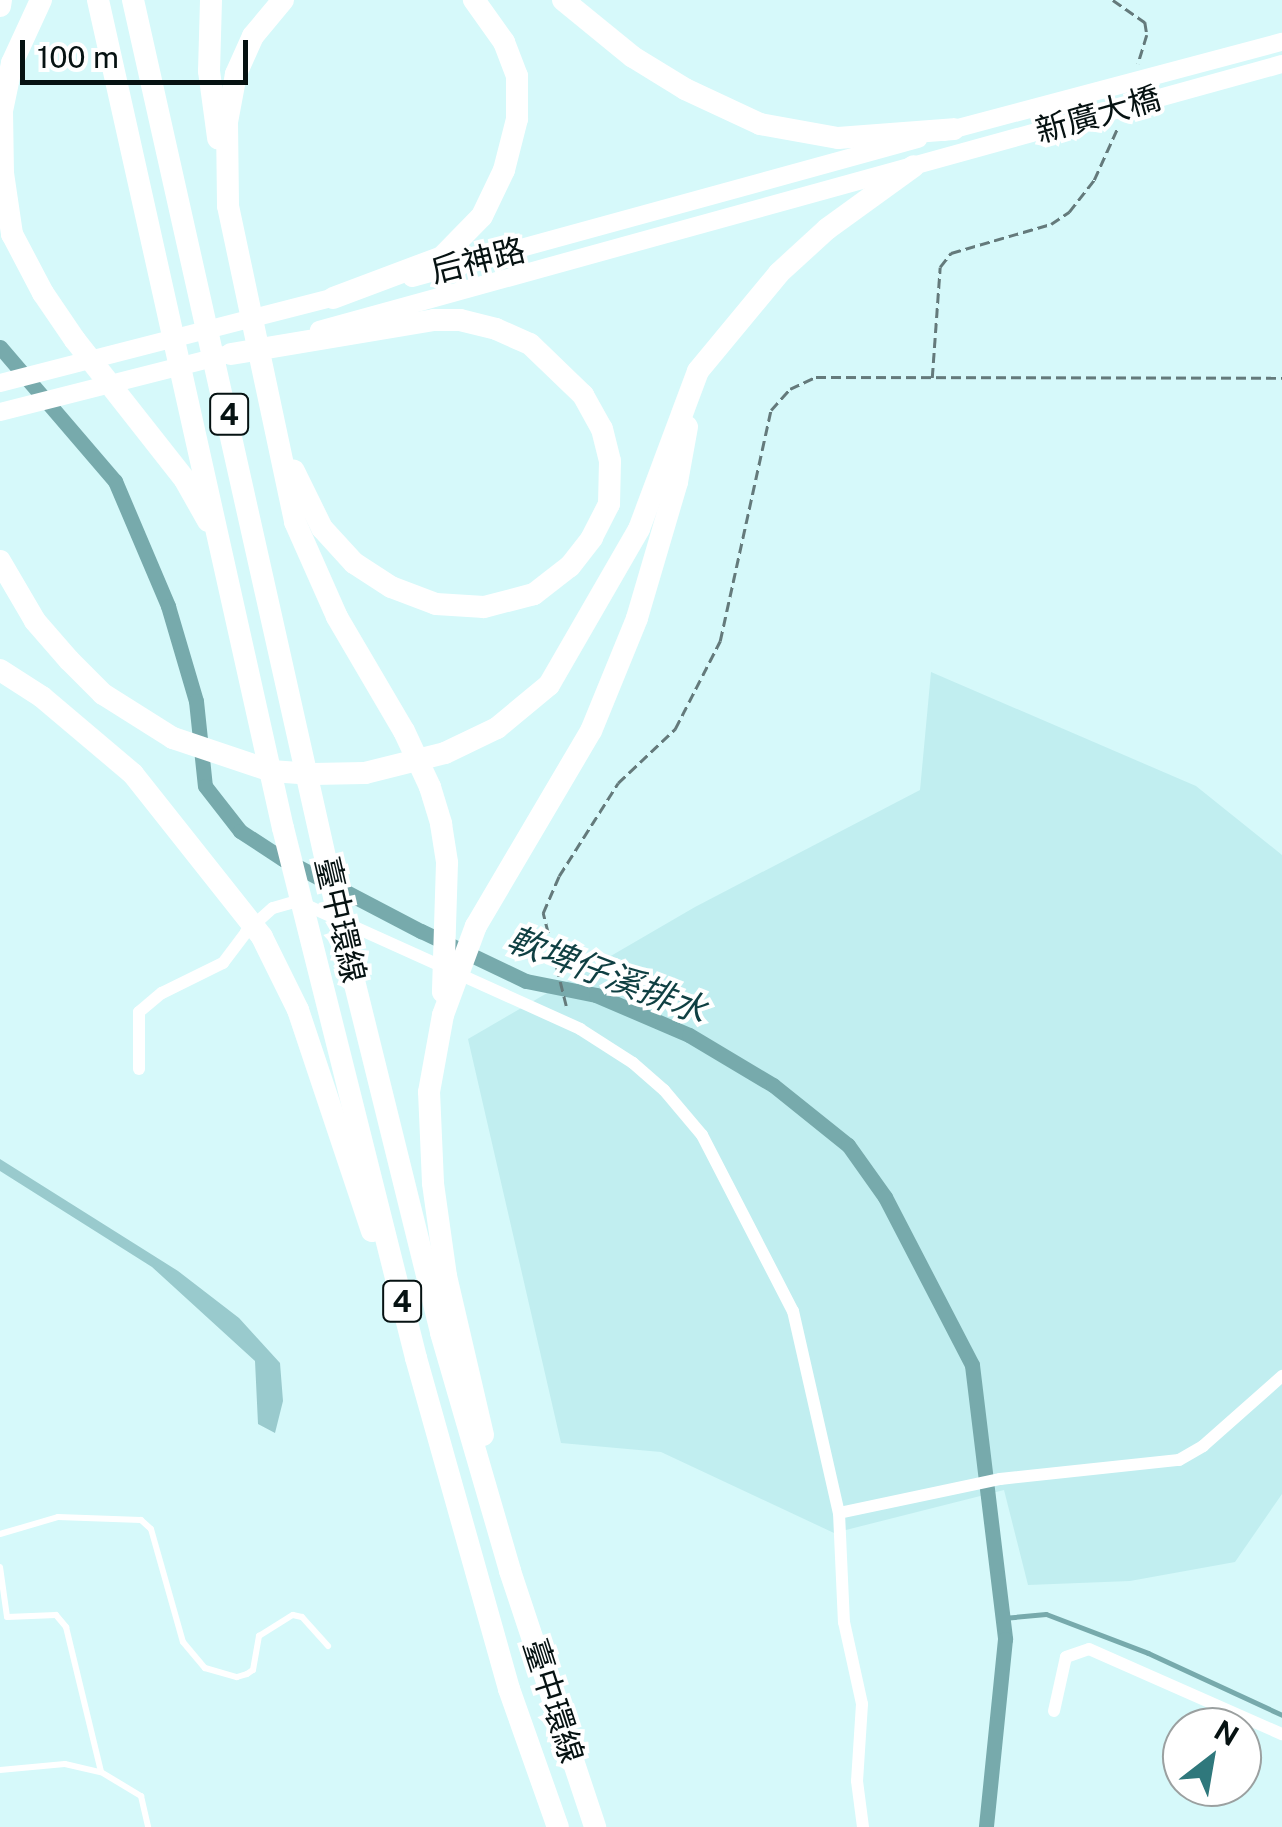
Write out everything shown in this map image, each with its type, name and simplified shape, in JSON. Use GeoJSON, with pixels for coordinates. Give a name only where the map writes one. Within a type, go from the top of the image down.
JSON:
{"type":"FeatureCollection","features":[{"type":"Feature","properties":{"kind":"highway"},"geometry":{"type":"LineString","coordinates":[[41,0],[12,63],[2,111],[3,173],[12,234],[75,340],[186,480],[222,552]]}},
{"type":"Feature","properties":{"kind":"highway","name":"臺中環線"},"geometry":{"type":"LineString","coordinates":[[98,0],[173,319],[283,828],[416,1358],[509,1689],[558,1827]]}},
{"type":"Feature","properties":{"kind":"highway","name":"臺中環線"},"geometry":{"type":"LineString","coordinates":[[133,0],[340,928],[446,1350],[510,1571],[595,1827]]}},
{"type":"Feature","properties":{"kind":"highway"},"geometry":{"type":"LineString","coordinates":[[211,0],[209,71],[228,206],[295,522],[313,569],[430,786],[447,863],[442,1016],[429,1092],[434,1183],[446,1276],[510,1571]]}},
{"type":"Feature","properties":{"kind":"highway"},"geometry":{"type":"LineString","coordinates":[[228,206],[227,122],[236,74],[253,36],[282,0]]}},
{"type":"Feature","properties":{"kind":"highway"},"geometry":{"type":"LineString","coordinates":[[334,298],[442,257],[482,216],[504,170],[518,119],[516,76],[487,13],[474,0]]}},
{"type":"Feature","properties":{"kind":"highway"},"geometry":{"type":"LineString","coordinates":[[563,0],[633,57],[685,90],[760,124],[838,138],[954,129]]}},
{"type":"Feature","properties":{"kind":"highway"},"geometry":{"type":"LineString","coordinates":[[0,561],[35,621],[68,660],[103,694],[173,738],[271,771],[314,774],[365,772],[445,752],[496,728],[549,685],[639,529],[698,371],[778,273],[828,229],[914,166]]}},
{"type":"Feature","properties":{"kind":"highway"},"geometry":{"type":"LineString","coordinates":[[232,354],[434,320],[460,320],[530,344],[583,394],[602,429],[610,461],[609,504],[592,538],[570,566],[534,594],[484,608],[436,604],[391,587],[354,562],[322,528],[274,422]]}},
{"type":"Feature","properties":{"kind":"highway"},"geometry":{"type":"LineString","coordinates":[[442,1016],[476,926],[591,731],[637,618],[677,482],[698,371]]}},
{"type":"Feature","properties":{"kind":"highway"},"geometry":{"type":"LineString","coordinates":[[0,670],[42,697],[133,774],[262,937],[298,1010],[416,1358]]}},
{"type":"Feature","properties":{"kind":"street","name":"新廣大橋"},"geometry":{"type":"LineString","coordinates":[[954,129],[1282,42]]}},
{"type":"Feature","properties":{"kind":"street","name":"新廣大橋"},"geometry":{"type":"LineString","coordinates":[[914,166],[1282,64]]}},
{"type":"Feature","properties":{"kind":"street","name":"后神路"},"geometry":{"type":"LineString","coordinates":[[0,383],[602,229],[954,129]]}},
{"type":"Feature","properties":{"kind":"street","name":"后神路"},"geometry":{"type":"LineString","coordinates":[[0,412],[232,354],[914,166]]}},
{"type":"Feature","properties":{"kind":"street"},"geometry":{"type":"LineString","coordinates":[[139,1068],[139,1012],[162,993],[223,963],[246,932],[273,908],[298,901],[580,1029],[633,1063],[664,1090],[702,1135],[792,1310],[822,1425],[839,1513],[844,1622],[862,1704],[857,1781],[863,1827]]}},
{"type":"Feature","properties":{"kind":"street"},"geometry":{"type":"LineString","coordinates":[[839,1513],[958,1486],[1179,1460],[1203,1446],[1282,1376]]}},
{"type":"Feature","properties":{"kind":"street"},"geometry":{"type":"LineString","coordinates":[[1054,1712],[1066,1657],[1089,1650],[1282,1734]]}},
{"type":"Feature","properties":{"kind":"lane"},"geometry":{"type":"LineString","coordinates":[[0,1534],[58,1517],[141,1520],[151,1530],[182,1642],[205,1668],[237,1677],[248,1674],[253,1670],[259,1636],[293,1616],[302,1618],[328,1646]]}},
{"type":"Feature","properties":{"kind":"lane"},"geometry":{"type":"LineString","coordinates":[[0,1568],[7,1617],[56,1615],[66,1627],[101,1772]]}},
{"type":"Feature","properties":{"kind":"lane"},"geometry":{"type":"LineString","coordinates":[[0,1770],[65,1764],[101,1772],[141,1796],[148,1827]]}},
{"type":"Feature","properties":{"kind":"path"},"geometry":{"type":"LineString","coordinates":[[1113,0],[1145,22],[1148,35],[1136,69]]}},
{"type":"Feature","properties":{"kind":"path"},"geometry":{"type":"LineString","coordinates":[[932,380],[940,267],[951,252],[1051,224],[1069,212],[1094,180],[1120,120]]}},
{"type":"Feature","properties":{"kind":"path"},"geometry":{"type":"LineString","coordinates":[[580,1029],[560,996],[542,913],[559,876],[618,783],[675,729],[720,641],[771,410],[790,389],[816,378],[1282,378]]}},
{"type":"Feature","properties":{"kind":"shaded area"},"geometry":{"type":"Polygon","coordinates":[[[931,672],[1196,786],[1282,855],[1282,1494],[1235,1562],[1130,1581],[1028,1585],[1004,1490],[834,1533],[661,1452],[561,1443],[468,1039],[695,907],[920,790],[931,672]]]}},
{"type":"Feature","properties":{"kind":"shaded area"},"geometry":{"type":"Polygon","coordinates":[[[0,1159],[178,1271],[239,1318],[280,1363],[283,1401],[275,1433],[258,1424],[255,1361],[152,1267],[0,1171],[0,1159]]]}},
{"type":"Feature","properties":{"kind":"waterway","name":"軟埤仔溪排水"},"geometry":{"type":"LineString","coordinates":[[0,347],[115,481],[168,606],[196,701],[205,786],[240,831],[283,859],[526,981],[596,995],[689,1035],[773,1085],[848,1145],[885,1197],[972,1365],[1005,1639],[986,1827]]}},
{"type":"Feature","properties":{"kind":"waterway"},"geometry":{"type":"LineString","coordinates":[[1003,1618],[1046,1614],[1148,1653],[1282,1715]]}}]}
